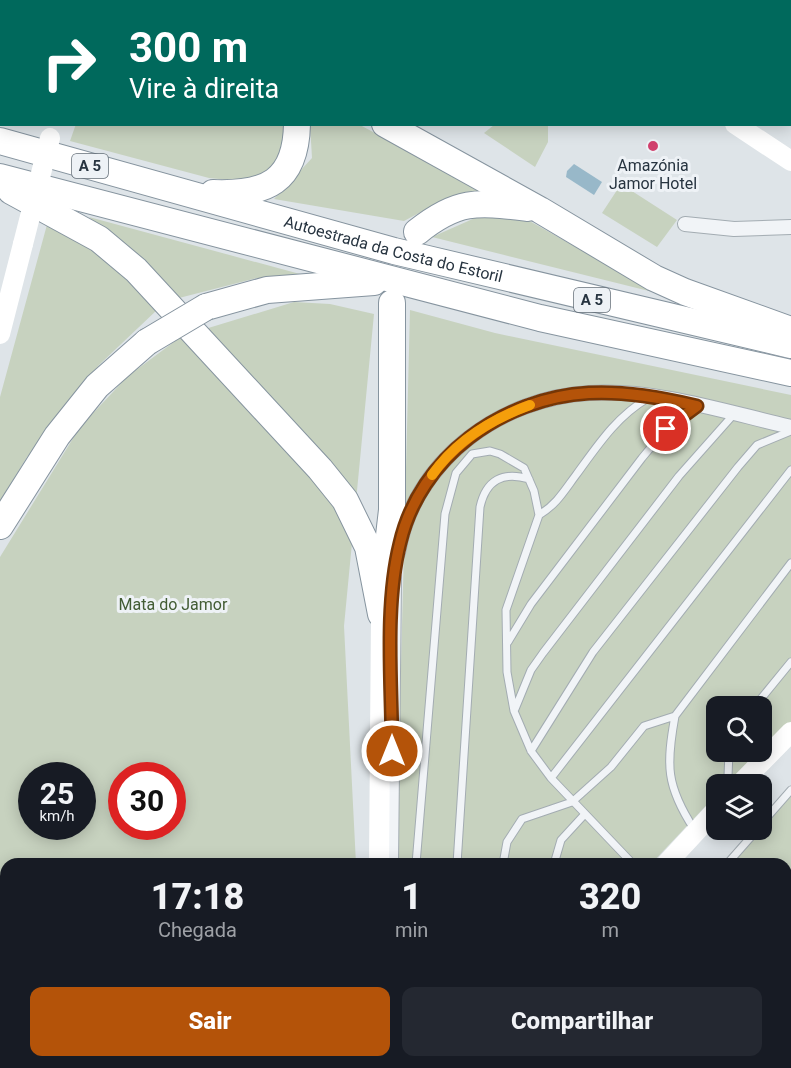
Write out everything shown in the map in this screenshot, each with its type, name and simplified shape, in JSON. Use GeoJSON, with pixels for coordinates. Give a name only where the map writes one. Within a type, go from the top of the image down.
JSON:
{"type":"FeatureCollection","features":[{"type":"Feature","properties":{"kind":"highway"},"geometry":{"type":"LineString","coordinates":[[180,192],[239,194],[272,183],[291,165],[297,126]]}},
{"type":"Feature","properties":{"kind":"highway"},"geometry":{"type":"LineString","coordinates":[[390,126],[540,210],[654,278],[695,296],[791,330]]}},
{"type":"Feature","properties":{"kind":"highway","name":"Autoestrada da Costa do Estoril"},"geometry":{"type":"LineString","coordinates":[[0,141],[394,251],[791,345]]}},
{"type":"Feature","properties":{"kind":"highway","name":"Autoestrada da Costa do Estoril"},"geometry":{"type":"LineString","coordinates":[[0,177],[390,292],[585,328],[791,373]]}},
{"type":"Feature","properties":{"kind":"highway"},"geometry":{"type":"LineString","coordinates":[[0,185],[99,238],[136,270],[320,469],[345,500],[368,547],[381,614]]}},
{"type":"Feature","properties":{"kind":"highway"},"geometry":{"type":"LineString","coordinates":[[417,232],[442,212],[466,205],[496,204],[540,210]]}},
{"type":"Feature","properties":{"kind":"highway"},"geometry":{"type":"LineString","coordinates":[[0,526],[57,436],[90,395],[147,342],[206,307],[267,290],[390,292],[392,510],[381,614]]}},
{"type":"Feature","properties":{"kind":"street"},"geometry":{"type":"LineString","coordinates":[[738,126],[791,161]]}},
{"type":"Feature","properties":{"kind":"street"},"geometry":{"type":"LineString","coordinates":[[0,334],[51,129]]}},
{"type":"Feature","properties":{"kind":"street"},"geometry":{"type":"LineString","coordinates":[[685,224],[734,229],[791,227]]}},
{"type":"Feature","properties":{"kind":"street"},"geometry":{"type":"LineString","coordinates":[[391,858],[394,578],[400,542],[417,497],[456,447],[473,434],[513,411],[557,397],[589,393],[650,397],[734,414],[791,429]]}},
{"type":"Feature","properties":{"kind":"street"},"geometry":{"type":"LineString","coordinates":[[379,858],[381,614]]}},
{"type":"Feature","properties":{"kind":"street"},"geometry":{"type":"LineString","coordinates":[[750,774],[791,732]]}},
{"type":"Feature","properties":{"kind":"street"},"geometry":{"type":"LineString","coordinates":[[671,858],[706,820]]}},
{"type":"Feature","properties":{"kind":"lane"},"geometry":{"type":"LineString","coordinates":[[539,515],[553,507],[621,416],[650,397]]}},
{"type":"Feature","properties":{"kind":"lane"},"geometry":{"type":"LineString","coordinates":[[508,642],[531,604],[642,458],[666,429],[697,406]]}},
{"type":"Feature","properties":{"kind":"lane"},"geometry":{"type":"LineString","coordinates":[[514,711],[531,670],[543,652],[679,476],[734,414]]}},
{"type":"Feature","properties":{"kind":"lane"},"geometry":{"type":"LineString","coordinates":[[531,751],[593,652],[738,466],[757,445],[791,429]]}},
{"type":"Feature","properties":{"kind":"lane"},"geometry":{"type":"LineString","coordinates":[[416,858],[445,514],[453,483],[465,459],[472,454],[490,451],[512,459],[524,468],[539,515],[506,610],[507,672],[514,711],[531,751],[551,778],[627,858]]}},
{"type":"Feature","properties":{"kind":"lane"},"geometry":{"type":"LineString","coordinates":[[551,778],[791,470]]}},
{"type":"Feature","properties":{"kind":"lane"},"geometry":{"type":"LineString","coordinates":[[457,858],[480,507],[484,492],[495,480],[509,476],[529,479]]}},
{"type":"Feature","properties":{"kind":"lane"},"geometry":{"type":"LineString","coordinates":[[695,832],[679,806],[669,774],[668,755],[675,716],[791,563]]}},
{"type":"Feature","properties":{"kind":"lane"},"geometry":{"type":"LineString","coordinates":[[763,696],[791,662]]}},
{"type":"Feature","properties":{"kind":"lane"},"geometry":{"type":"LineString","coordinates":[[504,858],[507,842],[522,819],[572,802],[611,767],[644,726],[675,716]]}},
{"type":"Feature","properties":{"kind":"lane"},"geometry":{"type":"LineString","coordinates":[[772,812],[791,790]]}},
{"type":"Feature","properties":{"kind":"lane"},"geometry":{"type":"LineString","coordinates":[[556,858],[561,840],[584,815]]}},
{"type":"Feature","properties":{"kind":"lane"},"geometry":{"type":"LineString","coordinates":[[732,858],[748,840]]}},
{"type":"Feature","properties":{"kind":"green space"},"geometry":{"type":"Polygon","coordinates":[[[75,126],[286,126],[282,157],[265,174],[238,181],[209,178],[70,141],[75,126]]]}},
{"type":"Feature","properties":{"kind":"green space"},"geometry":{"type":"Polygon","coordinates":[[[310,126],[362,126],[481,190],[436,204],[404,221],[274,199],[312,158],[310,126]]]}},
{"type":"Feature","properties":{"kind":"green space"},"geometry":{"type":"Polygon","coordinates":[[[493,126],[548,126],[548,142],[535,167],[484,133],[493,126]]]}},
{"type":"Feature","properties":{"kind":"green space"},"geometry":{"type":"Polygon","coordinates":[[[621,184],[677,220],[657,247],[602,213],[621,184]]]}},
{"type":"Feature","properties":{"kind":"green space"},"geometry":{"type":"Polygon","coordinates":[[[519,215],[657,293],[432,237],[475,218],[519,215]]]}},
{"type":"Feature","properties":{"kind":"green space"},"geometry":{"type":"Polygon","coordinates":[[[89,217],[311,277],[257,278],[179,298],[89,217]]]}},
{"type":"Feature","properties":{"kind":"green space"},"geometry":{"type":"Polygon","coordinates":[[[48,221],[104,253],[158,309],[99,365],[27,457],[0,501],[0,397],[48,221]]]}},
{"type":"Feature","properties":{"kind":"green space","name":"Mata do Jamor"},"geometry":{"type":"Polygon","coordinates":[[[294,302],[330,304],[374,314],[344,626],[356,858],[0,858],[0,557],[80,427],[128,376],[182,336],[294,302]]]}},
{"type":"Feature","properties":{"kind":"green space"},"geometry":{"type":"Polygon","coordinates":[[[410,310],[495,333],[791,395],[791,729],[772,743],[772,696],[706,696],[706,762],[750,762],[737,774],[706,774],[706,806],[657,858],[396,858],[410,310]]]}},
{"type":"Feature","properties":{"kind":"green space"},"geometry":{"type":"Polygon","coordinates":[[[791,795],[791,858],[735,858],[751,840],[772,840],[772,816],[791,795]]]}},
{"type":"Feature","properties":{"kind":"water"},"geometry":{"type":"Polygon","coordinates":[[[574,164],[602,182],[594,195],[566,177],[567,171],[574,164]]]}},
{"type":"Feature","properties":{"kind":"slow traffic"},"geometry":{"type":"LineString","coordinates":[[432,475],[456,447],[473,434],[513,411],[530,405]]}},
{"type":"Feature","properties":{"kind":"place","name":"Amazónia Jamor Hotel"},"geometry":{"type":"Point","coordinates":[653,146]}},
{"type":"Feature","properties":{"kind":"route"},"geometry":{"type":"LineString","coordinates":[[392,751],[394,578],[400,542],[417,497],[438,466],[456,447],[473,434],[513,411],[557,397],[608,393],[666,399],[697,406],[666,429]]}}]}
